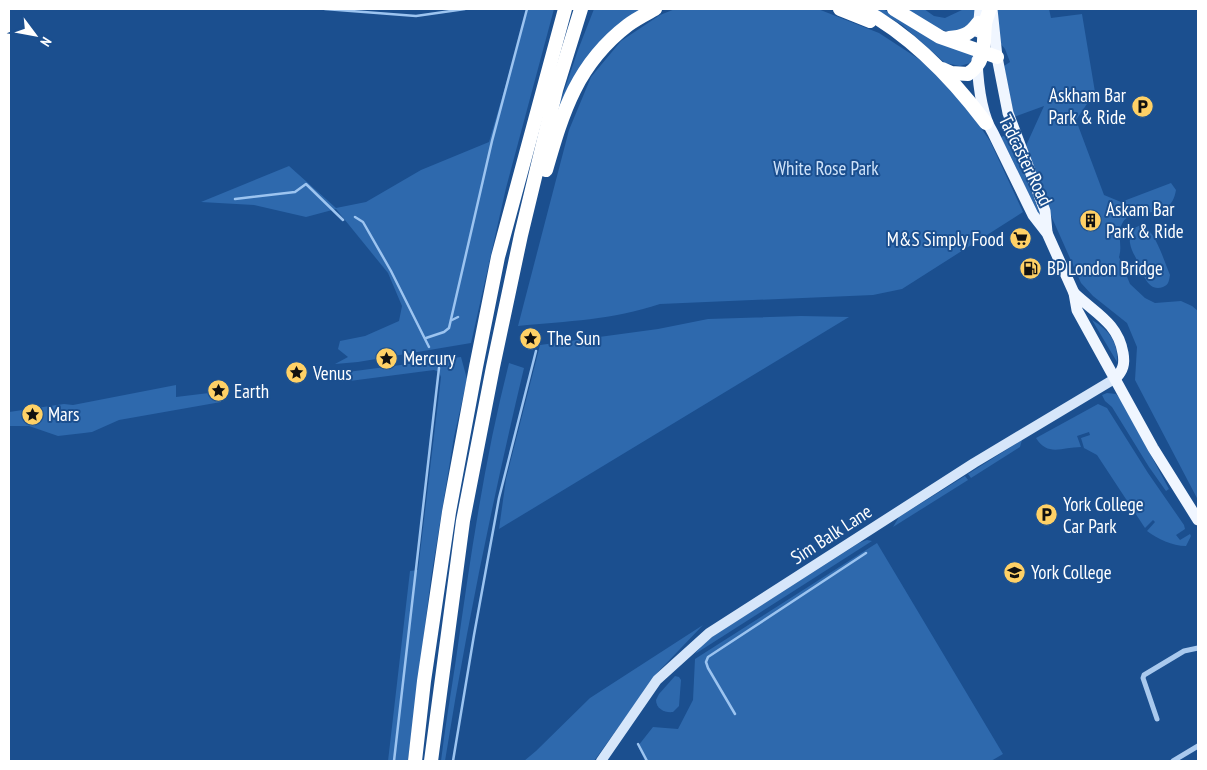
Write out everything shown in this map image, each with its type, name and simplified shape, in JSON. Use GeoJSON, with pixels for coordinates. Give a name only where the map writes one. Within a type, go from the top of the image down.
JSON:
{"type":"FeatureCollection","features":[{"type":"Feature","properties":{"kind":"highway"},"geometry":{"type":"LineString","coordinates":[[415,761],[424,681],[446,531],[498,257],[566,9]]}},
{"type":"Feature","properties":{"kind":"highway"},"geometry":{"type":"LineString","coordinates":[[431,761],[463,521],[493,367],[521,234],[556,90],[581,9]]}},
{"type":"Feature","properties":{"kind":"highway"},"geometry":{"type":"LineString","coordinates":[[521,234],[534,210],[570,96],[585,70],[604,46],[628,25],[655,9]]}},
{"type":"Feature","properties":{"kind":"highway"},"geometry":{"type":"LineString","coordinates":[[840,9],[900,34]]}},
{"type":"Feature","properties":{"kind":"highway"},"geometry":{"type":"LineString","coordinates":[[862,9],[920,49],[941,69],[986,123]]}},
{"type":"Feature","properties":{"kind":"highway"},"geometry":{"type":"LineString","coordinates":[[894,9],[946,38],[986,53]]}},
{"type":"Feature","properties":{"kind":"highway"},"geometry":{"type":"LineString","coordinates":[[941,69],[951,73],[968,74],[977,66],[986,53],[985,23],[991,9]]}},
{"type":"Feature","properties":{"kind":"highway"},"geometry":{"type":"LineString","coordinates":[[946,38],[965,36],[971,32],[979,16]]}},
{"type":"Feature","properties":{"kind":"main road","name":"Tadcaster Road"},"geometry":{"type":"LineString","coordinates":[[979,16],[986,53],[1045,211],[1047,233]]}},
{"type":"Feature","properties":{"kind":"main road","name":"Tadcaster Road"},"geometry":{"type":"LineString","coordinates":[[977,66],[986,123],[1033,214],[1047,233],[1074,293],[1077,310],[1116,378],[1124,363],[1122,344],[1117,332],[1107,320],[1074,293]]}},
{"type":"Feature","properties":{"kind":"main road"},"geometry":{"type":"LineString","coordinates":[[1116,378],[1157,455],[1198,520]]}},
{"type":"Feature","properties":{"kind":"street","name":"Sim Balk Lane"},"geometry":{"type":"LineString","coordinates":[[601,761],[657,680],[709,633],[974,463],[1116,378]]}},
{"type":"Feature","properties":{"kind":"street"},"geometry":{"type":"LineString","coordinates":[[1157,720],[1143,678],[1144,675],[1184,651],[1198,648]]}},
{"type":"Feature","properties":{"kind":"street"},"geometry":{"type":"LineString","coordinates":[[1172,761],[1198,746]]}},
{"type":"Feature","properties":{"kind":"green space"},"geometry":{"type":"Polygon","coordinates":[[[528,9],[554,9],[506,188],[471,343],[358,362],[335,364],[348,357],[338,349],[340,341],[365,336],[399,321],[402,306],[388,273],[336,209],[306,217],[254,205],[201,202],[289,166],[336,208],[366,202],[421,170],[489,142],[528,9]]]}},
{"type":"Feature","properties":{"kind":"green space"},"geometry":{"type":"Polygon","coordinates":[[[594,9],[647,9],[630,19],[557,112],[578,50],[594,9]]]}},
{"type":"Feature","properties":{"kind":"green space","name":"White Rose Park"},"geometry":{"type":"Polygon","coordinates":[[[675,9],[818,9],[879,33],[928,65],[961,99],[990,141],[1023,212],[902,289],[873,295],[660,304],[607,317],[518,326],[569,130],[591,77],[621,41],[660,15],[675,9]]]}},
{"type":"Feature","properties":{"kind":"green space"},"geometry":{"type":"Polygon","coordinates":[[[875,9],[883,9],[913,26],[972,53],[970,63],[960,66],[945,63],[902,25],[875,9]]]}},
{"type":"Feature","properties":{"kind":"green space"},"geometry":{"type":"Polygon","coordinates":[[[905,9],[924,9],[934,16],[945,18],[964,9],[979,9],[972,23],[956,32],[947,31],[929,24],[905,9]]]}},
{"type":"Feature","properties":{"kind":"green space"},"geometry":{"type":"Polygon","coordinates":[[[997,9],[1049,9],[1051,18],[1082,14],[1095,92],[1076,120],[1104,195],[1121,202],[1171,183],[1176,190],[1173,201],[1167,207],[1152,212],[1136,214],[1123,222],[1120,230],[1119,257],[1130,284],[1145,298],[1155,303],[1181,301],[1198,311],[1198,500],[1135,380],[1137,347],[1127,323],[1093,296],[1081,283],[1045,202],[1025,148],[1044,106],[1014,117],[1004,66],[1010,62],[1005,49],[1000,43],[997,9]]]}},
{"type":"Feature","properties":{"kind":"green space"},"geometry":{"type":"Polygon","coordinates":[[[1009,134],[1040,214],[1041,219],[1001,137],[1009,134]]]}},
{"type":"Feature","properties":{"kind":"green space"},"geometry":{"type":"Polygon","coordinates":[[[1141,225],[1155,239],[1170,275],[1168,284],[1163,287],[1153,287],[1146,280],[1131,248],[1130,237],[1134,228],[1141,225]]]}},
{"type":"Feature","properties":{"kind":"green space"},"geometry":{"type":"Polygon","coordinates":[[[801,316],[849,317],[499,529],[506,479],[540,345],[658,329],[708,319],[801,316]]]}},
{"type":"Feature","properties":{"kind":"green space"},"geometry":{"type":"Polygon","coordinates":[[[1092,320],[1108,332],[1111,337],[1116,348],[1117,362],[1092,320]]]}},
{"type":"Feature","properties":{"kind":"green space"},"geometry":{"type":"Polygon","coordinates":[[[461,357],[467,379],[454,437],[431,578],[408,761],[388,761],[410,571],[418,570],[441,377],[439,372],[434,370],[342,382],[340,373],[461,357]]]}},
{"type":"Feature","properties":{"kind":"green space"},"geometry":{"type":"Polygon","coordinates":[[[509,363],[524,368],[481,564],[445,761],[441,761],[478,511],[509,363]]]}},
{"type":"Feature","properties":{"kind":"green space"},"geometry":{"type":"Polygon","coordinates":[[[176,385],[176,397],[209,393],[219,396],[221,402],[119,420],[92,432],[58,436],[29,426],[9,426],[9,412],[64,404],[73,405],[176,385]]]}},
{"type":"Feature","properties":{"kind":"green space"},"geometry":{"type":"Polygon","coordinates":[[[1107,393],[1116,394],[1121,400],[1169,489],[1166,491],[1112,407],[1105,401],[1102,395],[1107,393]]]}},
{"type":"Feature","properties":{"kind":"green space"},"geometry":{"type":"Polygon","coordinates":[[[1098,404],[1107,408],[1184,525],[1185,529],[1176,535],[1180,540],[1190,534],[1191,536],[1186,546],[1165,542],[1147,531],[1155,522],[1153,520],[1145,528],[1097,455],[1084,448],[1081,438],[1090,435],[1089,432],[1077,436],[1081,447],[1056,450],[1045,447],[1036,438],[1098,404]]]}},
{"type":"Feature","properties":{"kind":"green space"},"geometry":{"type":"Polygon","coordinates":[[[1022,440],[1020,447],[971,478],[968,474],[1022,440]]]}},
{"type":"Feature","properties":{"kind":"green space"},"geometry":{"type":"Polygon","coordinates":[[[965,476],[968,480],[893,527],[899,517],[965,476]]]}},
{"type":"Feature","properties":{"kind":"green space"},"geometry":{"type":"Polygon","coordinates":[[[867,540],[872,541],[695,654],[703,644],[716,634],[859,543],[867,540]]]}},
{"type":"Feature","properties":{"kind":"green space"},"geometry":{"type":"Polygon","coordinates":[[[877,543],[1003,754],[991,761],[645,761],[638,746],[653,727],[678,729],[693,700],[695,659],[877,543]]]}},
{"type":"Feature","properties":{"kind":"green space"},"geometry":{"type":"Polygon","coordinates":[[[703,625],[658,672],[594,761],[524,761],[590,698],[703,625]]]}},
{"type":"Feature","properties":{"kind":"green space"},"geometry":{"type":"Polygon","coordinates":[[[675,676],[681,680],[679,706],[673,712],[667,712],[659,708],[656,700],[675,676]]]}},
{"type":"Feature","properties":{"kind":"waterway"},"geometry":{"type":"LineString","coordinates":[[325,9],[416,16],[465,9]]}},
{"type":"Feature","properties":{"kind":"waterway"},"geometry":{"type":"LineString","coordinates":[[426,338],[444,332],[449,328],[492,141],[527,9]]}},
{"type":"Feature","properties":{"kind":"waterway"},"geometry":{"type":"LineString","coordinates":[[235,199],[295,192],[306,184],[343,220]]}},
{"type":"Feature","properties":{"kind":"waterway"},"geometry":{"type":"LineString","coordinates":[[355,217],[363,222],[391,271],[429,347]]}},
{"type":"Feature","properties":{"kind":"waterway"},"geometry":{"type":"LineString","coordinates":[[452,320],[458,317]]}},
{"type":"Feature","properties":{"kind":"waterway"},"geometry":{"type":"LineString","coordinates":[[453,761],[499,498],[536,351]]}},
{"type":"Feature","properties":{"kind":"waterway"},"geometry":{"type":"LineString","coordinates":[[394,761],[439,368]]}},
{"type":"Feature","properties":{"kind":"waterway"},"geometry":{"type":"LineString","coordinates":[[735,714],[708,668],[706,662],[708,657],[866,553]]}},
{"type":"Feature","properties":{"kind":"waterway"},"geometry":{"type":"LineString","coordinates":[[638,744],[647,761]]}},
{"type":"Feature","properties":{"kind":"place","name":"Askham Bar Park & Ride"},"geometry":{"type":"Point","coordinates":[1142,106]}},
{"type":"Feature","properties":{"kind":"place","name":"Askam Bar Park & Ride"},"geometry":{"type":"Point","coordinates":[1090,220]}},
{"type":"Feature","properties":{"kind":"place","name":"M&S Simply Food"},"geometry":{"type":"Point","coordinates":[1020,239]}},
{"type":"Feature","properties":{"kind":"place","name":"BP London Bridge"},"geometry":{"type":"Point","coordinates":[1031,268]}},
{"type":"Feature","properties":{"kind":"place","name":"The Sun"},"geometry":{"type":"Point","coordinates":[531,338]}},
{"type":"Feature","properties":{"kind":"place","name":"Mercury"},"geometry":{"type":"Point","coordinates":[387,358]}},
{"type":"Feature","properties":{"kind":"place","name":"Venus"},"geometry":{"type":"Point","coordinates":[297,373]}},
{"type":"Feature","properties":{"kind":"place","name":"Earth"},"geometry":{"type":"Point","coordinates":[218,391]}},
{"type":"Feature","properties":{"kind":"place","name":"Mars"},"geometry":{"type":"Point","coordinates":[32,414]}},
{"type":"Feature","properties":{"kind":"place","name":"York College Car Park"},"geometry":{"type":"Point","coordinates":[1047,515]}},
{"type":"Feature","properties":{"kind":"place","name":"York College"},"geometry":{"type":"Point","coordinates":[1015,572]}}]}
